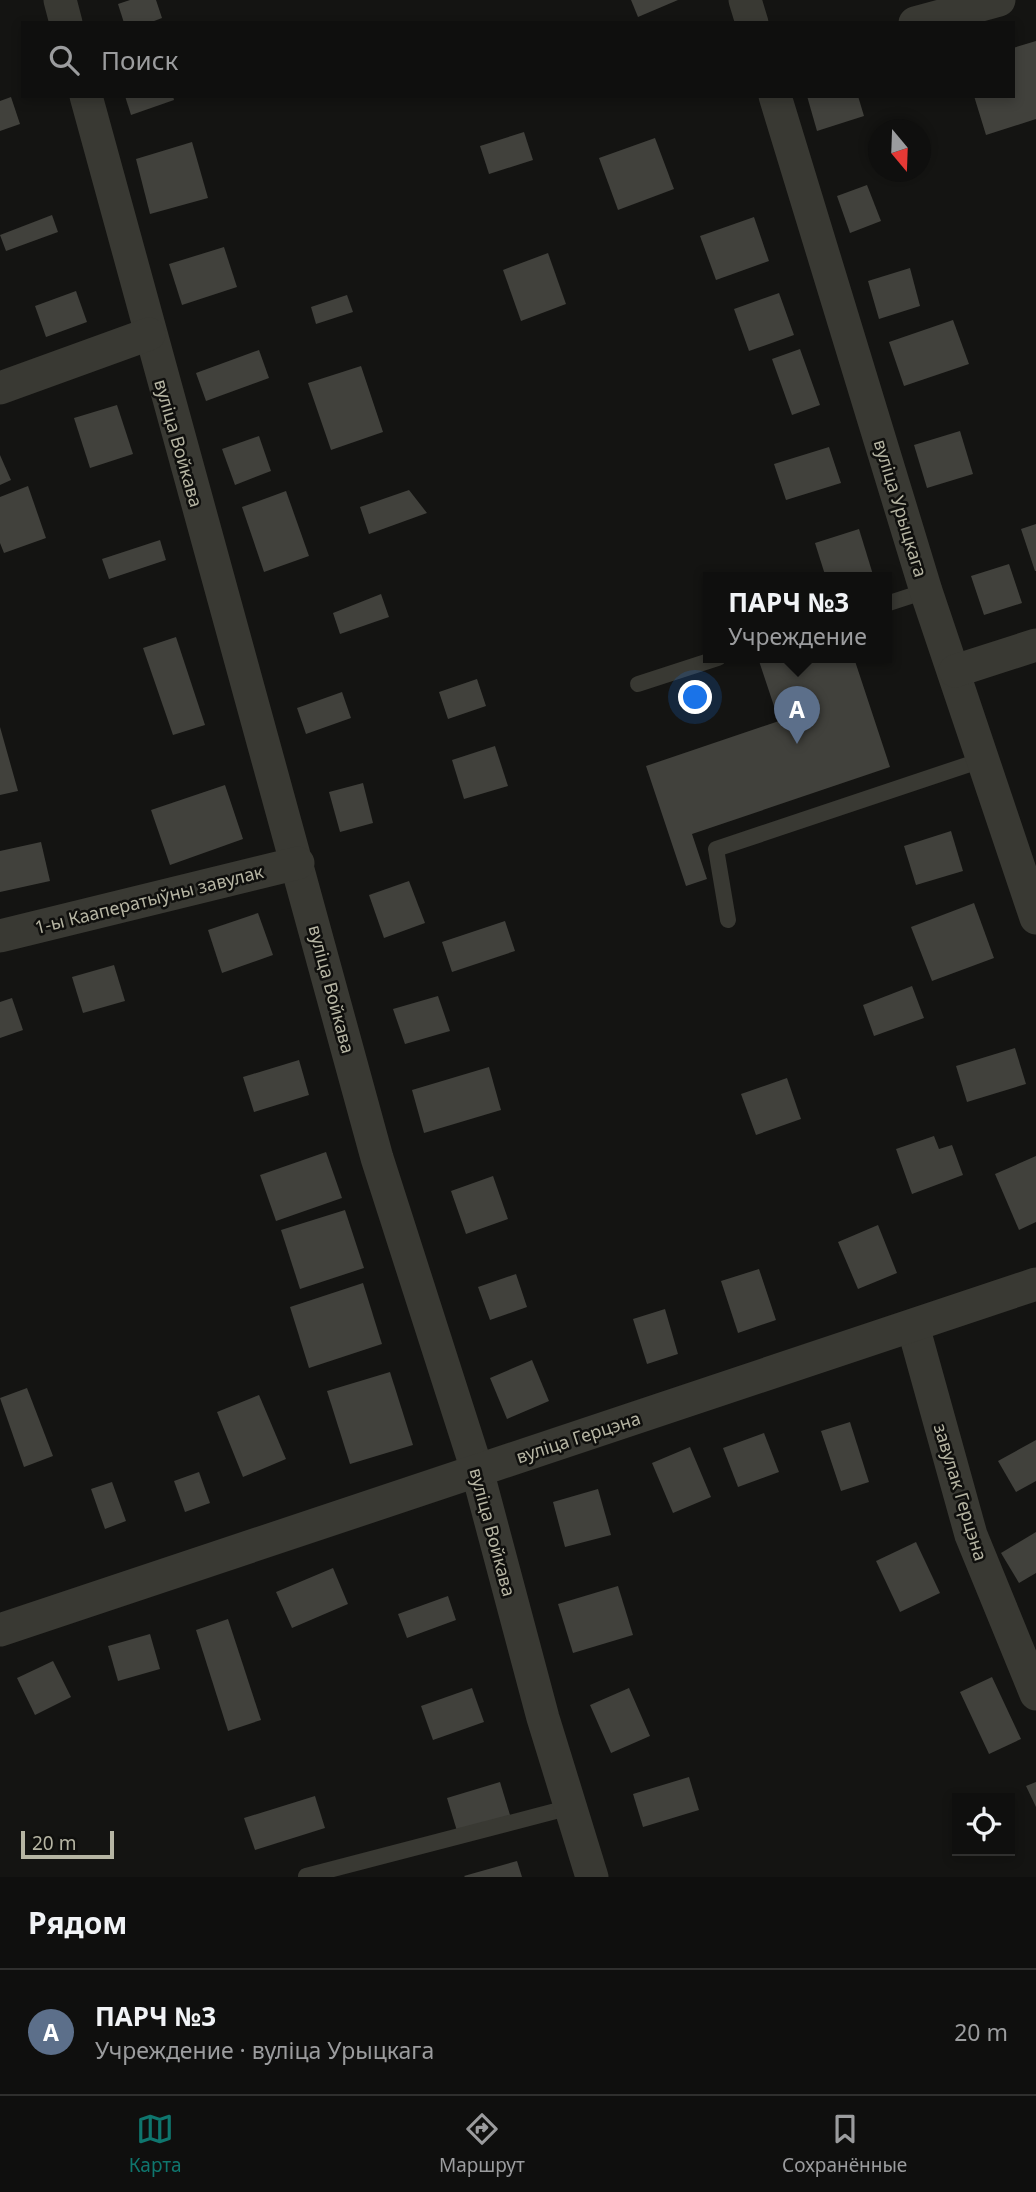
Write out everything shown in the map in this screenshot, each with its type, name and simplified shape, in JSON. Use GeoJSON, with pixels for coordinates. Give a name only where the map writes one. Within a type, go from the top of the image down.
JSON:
{"type":"FeatureCollection","features":[{"type":"Feature","properties":{"kind":"street"},"geometry":{"type":"LineString","coordinates":[[60,0],[65,21]]}},
{"type":"Feature","properties":{"kind":"street"},"geometry":{"type":"LineString","coordinates":[[745,0],[751,21]]}},
{"type":"Feature","properties":{"kind":"street"},"geometry":{"type":"LineString","coordinates":[[922,21],[999,0]]}},
{"type":"Feature","properties":{"kind":"street","name":"вуліца Войкава"},"geometry":{"type":"LineString","coordinates":[[87,98],[149,334],[298,863],[377,1158],[477,1470],[542,1718],[592,1877]]}},
{"type":"Feature","properties":{"kind":"street","name":"вуліца Урыцкага"},"geometry":{"type":"LineString","coordinates":[[776,98],[926,591],[985,759],[1036,918]]}},
{"type":"Feature","properties":{"kind":"street"},"geometry":{"type":"LineString","coordinates":[[0,388],[149,334]]}},
{"type":"Feature","properties":{"kind":"street"},"geometry":{"type":"LineString","coordinates":[[954,671],[1036,645]]}},
{"type":"Feature","properties":{"kind":"street","name":"1-ы Кааператыўны завулак"},"geometry":{"type":"LineString","coordinates":[[0,936],[298,863]]}},
{"type":"Feature","properties":{"kind":"street","name":"вуліца Герцэна"},"geometry":{"type":"LineString","coordinates":[[0,1630],[1036,1284]]}},
{"type":"Feature","properties":{"kind":"street","name":"завулак Герцэна"},"geometry":{"type":"LineString","coordinates":[[913,1326],[971,1535],[1036,1694]]}},
{"type":"Feature","properties":{"kind":"lane"},"geometry":{"type":"LineString","coordinates":[[892,602],[926,591]]}},
{"type":"Feature","properties":{"kind":"lane"},"geometry":{"type":"LineString","coordinates":[[638,684],[703,663]]}},
{"type":"Feature","properties":{"kind":"lane"},"geometry":{"type":"LineString","coordinates":[[728,920],[716,849],[985,759]]}},
{"type":"Feature","properties":{"kind":"lane"},"geometry":{"type":"LineString","coordinates":[[306,1876],[570,1807]]}},
{"type":"Feature","properties":{"kind":"building"},"geometry":{"type":"Polygon","coordinates":[[[130,0],[156,0],[162,18],[154,21],[123,21],[118,4],[130,0]]]}},
{"type":"Feature","properties":{"kind":"building"},"geometry":{"type":"Polygon","coordinates":[[[631,0],[678,0],[638,17],[631,0]]]}},
{"type":"Feature","properties":{"kind":"building"},"geometry":{"type":"Polygon","coordinates":[[[1036,41],[1036,119],[986,135],[975,98],[1015,98],[1015,47],[1036,41]]]}},
{"type":"Feature","properties":{"kind":"building"},"geometry":{"type":"Polygon","coordinates":[[[11,97],[20,124],[0,131],[0,101],[11,97]]]}},
{"type":"Feature","properties":{"kind":"building"},"geometry":{"type":"Polygon","coordinates":[[[126,98],[174,98],[174,100],[131,115],[126,98]]]}},
{"type":"Feature","properties":{"kind":"building"},"geometry":{"type":"Polygon","coordinates":[[[808,98],[859,98],[864,116],[817,131],[808,98]]]}},
{"type":"Feature","properties":{"kind":"building"},"geometry":{"type":"Polygon","coordinates":[[[524,132],[533,160],[489,174],[480,146],[524,132]]]}},
{"type":"Feature","properties":{"kind":"building"},"geometry":{"type":"Polygon","coordinates":[[[655,138],[674,189],[618,210],[599,158],[655,138]]]}},
{"type":"Feature","properties":{"kind":"building"},"geometry":{"type":"Polygon","coordinates":[[[192,142],[208,198],[150,214],[136,159],[192,142]]]}},
{"type":"Feature","properties":{"kind":"building"},"geometry":{"type":"Polygon","coordinates":[[[867,185],[881,221],[850,233],[837,196],[867,185]]]}},
{"type":"Feature","properties":{"kind":"building"},"geometry":{"type":"Polygon","coordinates":[[[52,215],[58,232],[6,251],[0,235],[52,215]]]}},
{"type":"Feature","properties":{"kind":"building"},"geometry":{"type":"Polygon","coordinates":[[[754,217],[769,261],[716,280],[700,236],[754,217]]]}},
{"type":"Feature","properties":{"kind":"building"},"geometry":{"type":"Polygon","coordinates":[[[224,247],[237,287],[182,305],[169,264],[224,247]]]}},
{"type":"Feature","properties":{"kind":"building"},"geometry":{"type":"Polygon","coordinates":[[[548,253],[566,304],[521,321],[503,270],[548,253]]]}},
{"type":"Feature","properties":{"kind":"building"},"geometry":{"type":"Polygon","coordinates":[[[910,268],[920,306],[879,319],[868,281],[910,268]]]}},
{"type":"Feature","properties":{"kind":"building"},"geometry":{"type":"Polygon","coordinates":[[[76,291],[87,322],[46,337],[35,306],[76,291]]]}},
{"type":"Feature","properties":{"kind":"building"},"geometry":{"type":"Polygon","coordinates":[[[779,293],[794,335],[749,351],[734,309],[779,293]]]}},
{"type":"Feature","properties":{"kind":"building"},"geometry":{"type":"Polygon","coordinates":[[[347,295],[353,312],[316,324],[311,307],[347,295]]]}},
{"type":"Feature","properties":{"kind":"building"},"geometry":{"type":"Polygon","coordinates":[[[953,320],[969,364],[904,386],[889,342],[953,320]]]}},
{"type":"Feature","properties":{"kind":"building"},"geometry":{"type":"Polygon","coordinates":[[[800,349],[820,405],[792,415],[772,359],[800,349]]]}},
{"type":"Feature","properties":{"kind":"building"},"geometry":{"type":"Polygon","coordinates":[[[259,350],[269,378],[206,401],[196,373],[259,350]]]}},
{"type":"Feature","properties":{"kind":"building"},"geometry":{"type":"Polygon","coordinates":[[[361,366],[383,432],[331,450],[308,383],[361,366]]]}},
{"type":"Feature","properties":{"kind":"building"},"geometry":{"type":"Polygon","coordinates":[[[117,405],[133,454],[90,468],[74,418],[117,405]]]}},
{"type":"Feature","properties":{"kind":"building"},"geometry":{"type":"Polygon","coordinates":[[[960,431],[973,474],[927,488],[914,445],[960,431]]]}},
{"type":"Feature","properties":{"kind":"building"},"geometry":{"type":"Polygon","coordinates":[[[259,436],[271,471],[235,485],[222,449],[259,436]]]}},
{"type":"Feature","properties":{"kind":"building"},"geometry":{"type":"Polygon","coordinates":[[[829,447],[841,483],[786,500],[774,464],[829,447]]]}},
{"type":"Feature","properties":{"kind":"building"},"geometry":{"type":"Polygon","coordinates":[[[0,455],[11,480],[0,485],[0,455]]]}},
{"type":"Feature","properties":{"kind":"building"},"geometry":{"type":"Polygon","coordinates":[[[28,486],[46,538],[4,553],[0,543],[0,497],[28,486]]]}},
{"type":"Feature","properties":{"kind":"building"},"geometry":{"type":"Polygon","coordinates":[[[409,490],[427,513],[369,534],[360,507],[409,490]]]}},
{"type":"Feature","properties":{"kind":"building"},"geometry":{"type":"Polygon","coordinates":[[[286,491],[309,556],[264,572],[242,507],[286,491]]]}},
{"type":"Feature","properties":{"kind":"building"},"geometry":{"type":"Polygon","coordinates":[[[1036,524],[1036,571],[1035,571],[1021,529],[1036,524]]]}},
{"type":"Feature","properties":{"kind":"building"},"geometry":{"type":"Polygon","coordinates":[[[859,529],[872,572],[824,572],[815,543],[859,529]]]}},
{"type":"Feature","properties":{"kind":"building"},"geometry":{"type":"Polygon","coordinates":[[[160,540],[166,560],[109,579],[102,559],[160,540]]]}},
{"type":"Feature","properties":{"kind":"building"},"geometry":{"type":"Polygon","coordinates":[[[1009,564],[1022,603],[984,615],[971,576],[1009,564]]]}},
{"type":"Feature","properties":{"kind":"building"},"geometry":{"type":"Polygon","coordinates":[[[381,594],[389,617],[340,634],[333,613],[381,594]]]}},
{"type":"Feature","properties":{"kind":"building"},"geometry":{"type":"Polygon","coordinates":[[[176,637],[205,725],[173,735],[143,648],[176,637]]]}},
{"type":"Feature","properties":{"kind":"building"},"geometry":{"type":"Polygon","coordinates":[[[760,663],[856,663],[890,767],[692,834],[707,879],[686,886],[646,766],[779,721],[760,663]]]}},
{"type":"Feature","properties":{"kind":"building"},"geometry":{"type":"Polygon","coordinates":[[[477,679],[486,706],[448,719],[439,692],[477,679]]]}},
{"type":"Feature","properties":{"kind":"building"},"geometry":{"type":"Polygon","coordinates":[[[342,692],[351,718],[306,734],[297,708],[342,692]]]}},
{"type":"Feature","properties":{"kind":"building"},"geometry":{"type":"Polygon","coordinates":[[[0,727],[18,791],[0,795],[0,727]]]}},
{"type":"Feature","properties":{"kind":"building"},"geometry":{"type":"Polygon","coordinates":[[[495,746],[508,786],[464,799],[452,760],[495,746]]]}},
{"type":"Feature","properties":{"kind":"building"},"geometry":{"type":"Polygon","coordinates":[[[363,783],[373,823],[340,832],[329,792],[363,783]]]}},
{"type":"Feature","properties":{"kind":"building"},"geometry":{"type":"Polygon","coordinates":[[[225,785],[243,839],[170,865],[151,810],[225,785]]]}},
{"type":"Feature","properties":{"kind":"building"},"geometry":{"type":"Polygon","coordinates":[[[951,831],[963,871],[916,885],[904,846],[951,831]]]}},
{"type":"Feature","properties":{"kind":"building"},"geometry":{"type":"Polygon","coordinates":[[[41,842],[50,881],[0,892],[0,851],[41,842]]]}},
{"type":"Feature","properties":{"kind":"building"},"geometry":{"type":"Polygon","coordinates":[[[409,881],[425,923],[384,938],[369,895],[409,881]]]}},
{"type":"Feature","properties":{"kind":"building"},"geometry":{"type":"Polygon","coordinates":[[[974,903],[994,958],[932,981],[911,927],[974,903]]]}},
{"type":"Feature","properties":{"kind":"building"},"geometry":{"type":"Polygon","coordinates":[[[258,913],[273,955],[222,973],[208,930],[258,913]]]}},
{"type":"Feature","properties":{"kind":"building"},"geometry":{"type":"Polygon","coordinates":[[[505,921],[515,951],[452,972],[442,942],[505,921]]]}},
{"type":"Feature","properties":{"kind":"building"},"geometry":{"type":"Polygon","coordinates":[[[114,965],[125,1001],[83,1013],[72,977],[114,965]]]}},
{"type":"Feature","properties":{"kind":"building"},"geometry":{"type":"Polygon","coordinates":[[[912,986],[924,1018],[874,1036],[863,1005],[912,986]]]}},
{"type":"Feature","properties":{"kind":"building"},"geometry":{"type":"Polygon","coordinates":[[[438,996],[450,1031],[405,1044],[393,1009],[438,996]]]}},
{"type":"Feature","properties":{"kind":"building"},"geometry":{"type":"Polygon","coordinates":[[[12,998],[23,1030],[0,1038],[0,1002],[12,998]]]}},
{"type":"Feature","properties":{"kind":"building"},"geometry":{"type":"Polygon","coordinates":[[[1015,1048],[1026,1084],[967,1102],[956,1066],[1015,1048]]]}},
{"type":"Feature","properties":{"kind":"building"},"geometry":{"type":"Polygon","coordinates":[[[299,1060],[309,1095],[254,1112],[243,1077],[299,1060]]]}},
{"type":"Feature","properties":{"kind":"building"},"geometry":{"type":"Polygon","coordinates":[[[489,1067],[501,1110],[424,1133],[412,1090],[489,1067]]]}},
{"type":"Feature","properties":{"kind":"building"},"geometry":{"type":"Polygon","coordinates":[[[787,1078],[801,1119],[756,1135],[741,1094],[787,1078]]]}},
{"type":"Feature","properties":{"kind":"building"},"geometry":{"type":"Polygon","coordinates":[[[934,1136],[939,1149],[952,1145],[963,1175],[912,1194],[896,1149],[934,1136]]]}},
{"type":"Feature","properties":{"kind":"building"},"geometry":{"type":"Polygon","coordinates":[[[326,1152],[342,1198],[276,1221],[260,1175],[326,1152]]]}},
{"type":"Feature","properties":{"kind":"building"},"geometry":{"type":"Polygon","coordinates":[[[1036,1156],[1036,1222],[1019,1230],[995,1174],[1036,1156]]]}},
{"type":"Feature","properties":{"kind":"building"},"geometry":{"type":"Polygon","coordinates":[[[493,1176],[508,1219],[466,1234],[451,1191],[493,1176]]]}},
{"type":"Feature","properties":{"kind":"building"},"geometry":{"type":"Polygon","coordinates":[[[345,1210],[364,1268],[300,1289],[281,1230],[345,1210]]]}},
{"type":"Feature","properties":{"kind":"building"},"geometry":{"type":"Polygon","coordinates":[[[878,1225],[897,1273],[858,1289],[838,1242],[878,1225]]]}},
{"type":"Feature","properties":{"kind":"building"},"geometry":{"type":"Polygon","coordinates":[[[759,1269],[776,1320],[738,1333],[721,1281],[759,1269]]]}},
{"type":"Feature","properties":{"kind":"building"},"geometry":{"type":"Polygon","coordinates":[[[516,1274],[527,1307],[490,1320],[478,1287],[516,1274]]]}},
{"type":"Feature","properties":{"kind":"building"},"geometry":{"type":"Polygon","coordinates":[[[363,1283],[382,1344],[309,1368],[290,1307],[363,1283]]]}},
{"type":"Feature","properties":{"kind":"building"},"geometry":{"type":"Polygon","coordinates":[[[665,1309],[678,1354],[647,1364],[633,1319],[665,1309]]]}},
{"type":"Feature","properties":{"kind":"building"},"geometry":{"type":"Polygon","coordinates":[[[532,1360],[549,1401],[507,1419],[490,1378],[532,1360]]]}},
{"type":"Feature","properties":{"kind":"building"},"geometry":{"type":"Polygon","coordinates":[[[390,1372],[413,1445],[350,1464],[327,1391],[390,1372]]]}},
{"type":"Feature","properties":{"kind":"building"},"geometry":{"type":"Polygon","coordinates":[[[27,1388],[53,1456],[24,1467],[0,1398],[27,1388]]]}},
{"type":"Feature","properties":{"kind":"building"},"geometry":{"type":"Polygon","coordinates":[[[259,1395],[286,1459],[243,1477],[217,1412],[259,1395]]]}},
{"type":"Feature","properties":{"kind":"building"},"geometry":{"type":"Polygon","coordinates":[[[850,1422],[869,1482],[841,1491],[821,1431],[850,1422]]]}},
{"type":"Feature","properties":{"kind":"building"},"geometry":{"type":"Polygon","coordinates":[[[764,1433],[779,1472],[738,1487],[723,1448],[764,1433]]]}},
{"type":"Feature","properties":{"kind":"building"},"geometry":{"type":"Polygon","coordinates":[[[1036,1440],[1036,1481],[1016,1492],[998,1461],[1036,1440]]]}},
{"type":"Feature","properties":{"kind":"building"},"geometry":{"type":"Polygon","coordinates":[[[690,1447],[711,1497],[673,1513],[652,1463],[690,1447]]]}},
{"type":"Feature","properties":{"kind":"building"},"geometry":{"type":"Polygon","coordinates":[[[199,1472],[210,1503],[185,1512],[174,1481],[199,1472]]]}},
{"type":"Feature","properties":{"kind":"building"},"geometry":{"type":"Polygon","coordinates":[[[112,1482],[126,1521],[105,1529],[91,1489],[112,1482]]]}},
{"type":"Feature","properties":{"kind":"building"},"geometry":{"type":"Polygon","coordinates":[[[598,1489],[611,1535],[565,1547],[553,1502],[598,1489]]]}},
{"type":"Feature","properties":{"kind":"building"},"geometry":{"type":"Polygon","coordinates":[[[1036,1532],[1036,1573],[1019,1583],[1001,1553],[1036,1532]]]}},
{"type":"Feature","properties":{"kind":"building"},"geometry":{"type":"Polygon","coordinates":[[[916,1542],[940,1593],[900,1612],[876,1561],[916,1542]]]}},
{"type":"Feature","properties":{"kind":"building"},"geometry":{"type":"Polygon","coordinates":[[[333,1568],[348,1604],[292,1628],[276,1592],[333,1568]]]}},
{"type":"Feature","properties":{"kind":"building"},"geometry":{"type":"Polygon","coordinates":[[[618,1586],[633,1635],[573,1653],[558,1604],[618,1586]]]}},
{"type":"Feature","properties":{"kind":"building"},"geometry":{"type":"Polygon","coordinates":[[[448,1596],[456,1620],[407,1638],[398,1614],[448,1596]]]}},
{"type":"Feature","properties":{"kind":"building"},"geometry":{"type":"Polygon","coordinates":[[[228,1619],[261,1720],[228,1731],[196,1630],[228,1619]]]}},
{"type":"Feature","properties":{"kind":"building"},"geometry":{"type":"Polygon","coordinates":[[[150,1634],[160,1669],[118,1681],[108,1646],[150,1634]]]}},
{"type":"Feature","properties":{"kind":"building"},"geometry":{"type":"Polygon","coordinates":[[[53,1661],[71,1697],[35,1715],[17,1678],[53,1661]]]}},
{"type":"Feature","properties":{"kind":"building"},"geometry":{"type":"Polygon","coordinates":[[[992,1677],[1021,1739],[989,1754],[960,1692],[992,1677]]]}},
{"type":"Feature","properties":{"kind":"building"},"geometry":{"type":"Polygon","coordinates":[[[472,1688],[484,1722],[433,1740],[421,1706],[472,1688]]]}},
{"type":"Feature","properties":{"kind":"building"},"geometry":{"type":"Polygon","coordinates":[[[629,1688],[650,1736],[611,1753],[590,1705],[629,1688]]]}},
{"type":"Feature","properties":{"kind":"building"},"geometry":{"type":"Polygon","coordinates":[[[689,1777],[699,1810],[643,1827],[633,1794],[689,1777]]]}},
{"type":"Feature","properties":{"kind":"building"},"geometry":{"type":"Polygon","coordinates":[[[500,1782],[510,1815],[457,1831],[447,1798],[500,1782]]]}},
{"type":"Feature","properties":{"kind":"building"},"geometry":{"type":"Polygon","coordinates":[[[1036,1782],[1036,1807],[1026,1786],[1036,1782]]]}},
{"type":"Feature","properties":{"kind":"building"},"geometry":{"type":"Polygon","coordinates":[[[315,1796],[325,1828],[255,1850],[244,1818],[315,1796]]]}},
{"type":"Feature","properties":{"kind":"building"},"geometry":{"type":"Polygon","coordinates":[[[517,1861],[522,1877],[464,1876],[517,1861]]]}},
{"type":"Feature","properties":{"kind":"place","name":"ПАРЧ №3"},"geometry":{"type":"Point","coordinates":[797,744]}}]}
